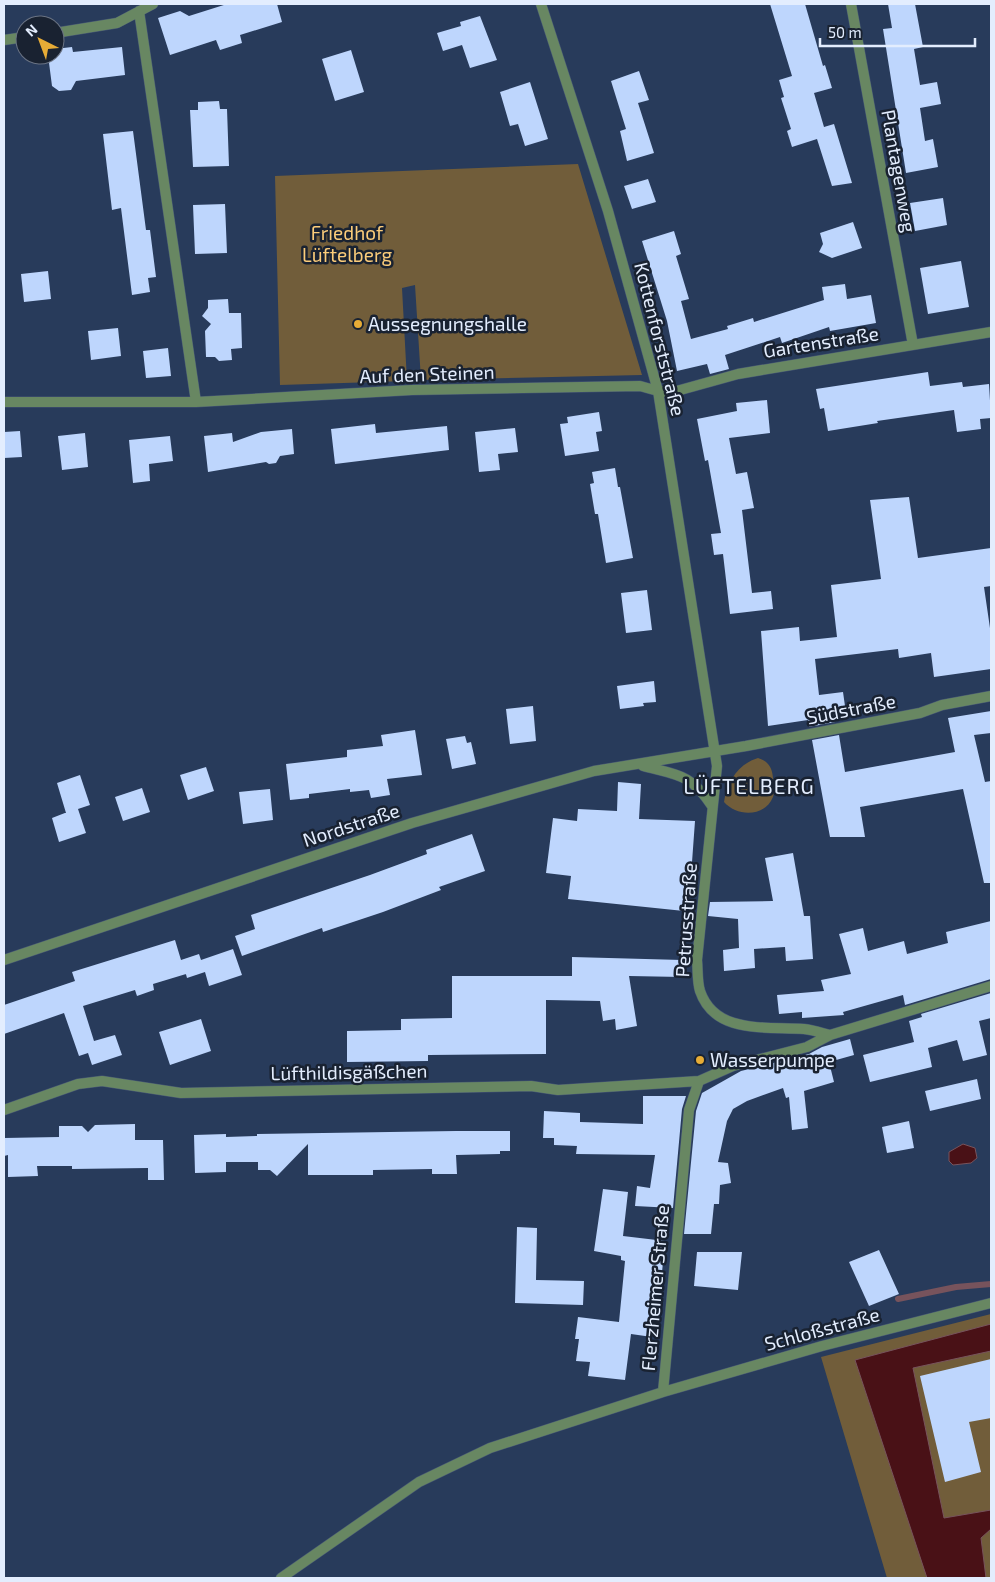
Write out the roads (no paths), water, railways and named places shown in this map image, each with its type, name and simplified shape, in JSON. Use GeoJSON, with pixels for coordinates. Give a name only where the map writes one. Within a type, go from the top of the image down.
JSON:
{"type":"FeatureCollection","features":[{"type":"Feature","properties":{"kind":"street"},"geometry":{"type":"LineString","coordinates":[[65,31],[117,23],[153,4]]}},
{"type":"Feature","properties":{"kind":"street","name":"Kottenforststraße"},"geometry":{"type":"LineString","coordinates":[[542,4],[608,210],[658,391],[716,750]]}},
{"type":"Feature","properties":{"kind":"street","name":"Plantagenweg"},"geometry":{"type":"LineString","coordinates":[[851,4],[912,345]]}},
{"type":"Feature","properties":{"kind":"street"},"geometry":{"type":"LineString","coordinates":[[139,12],[196,402]]}},
{"type":"Feature","properties":{"kind":"street","name":"Gartenstraße"},"geometry":{"type":"LineString","coordinates":[[658,391],[673,392],[738,374],[991,332]]}},
{"type":"Feature","properties":{"kind":"street","name":"Auf den Steinen"},"geometry":{"type":"LineString","coordinates":[[4,402],[196,402],[422,390],[640,386],[658,391]]}},
{"type":"Feature","properties":{"kind":"street","name":"Südstraße"},"geometry":{"type":"LineString","coordinates":[[716,750],[920,713],[942,704],[991,696]]}},
{"type":"Feature","properties":{"kind":"street","name":"Nordstraße"},"geometry":{"type":"LineString","coordinates":[[4,960],[412,823],[594,770],[640,765],[716,750]]}},
{"type":"Feature","properties":{"kind":"street","name":"Petrusstraße"},"geometry":{"type":"LineString","coordinates":[[716,750],[718,766],[712,806],[697,960],[699,989],[706,1003],[719,1017],[734,1023],[764,1029],[805,1029],[830,1035]]}},
{"type":"Feature","properties":{"kind":"street"},"geometry":{"type":"LineString","coordinates":[[640,765],[682,776],[700,787],[712,806]]}},
{"type":"Feature","properties":{"kind":"street"},"geometry":{"type":"LineString","coordinates":[[699,1081],[733,1066],[807,1047],[830,1035],[991,986]]}},
{"type":"Feature","properties":{"kind":"street","name":"Lüfthildisgäßchen"},"geometry":{"type":"LineString","coordinates":[[4,1110],[78,1084],[102,1081],[182,1093],[531,1086],[558,1090],[699,1081]]}},
{"type":"Feature","properties":{"kind":"street","name":"Flerzheimer Straße"},"geometry":{"type":"LineString","coordinates":[[281,1578],[419,1482],[490,1448],[663,1392],[689,1110],[699,1081]]}},
{"type":"Feature","properties":{"kind":"street","name":"Schloßstraße"},"geometry":{"type":"LineString","coordinates":[[663,1392],[822,1346],[991,1303]]}},
{"type":"Feature","properties":{"kind":"waterway"},"geometry":{"type":"LineString","coordinates":[[898,1299],[956,1287],[991,1284]]}},
{"type":"Feature","properties":{"kind":"place","name":"Aussegnungshalle"},"geometry":{"type":"Point","coordinates":[358,324]}},
{"type":"Feature","properties":{"kind":"place","name":"Wasserpumpe"},"geometry":{"type":"Point","coordinates":[700,1060]}},
{"type":"Feature","properties":{"kind":"district","name":"LÜFTELBERG"},"geometry":{"type":"Point","coordinates":[749,787]}},
{"type":"Feature","properties":{"kind":"park label","name":"Friedhof Lüftelberg"},"geometry":{"type":"Point","coordinates":[347,244]}}]}
